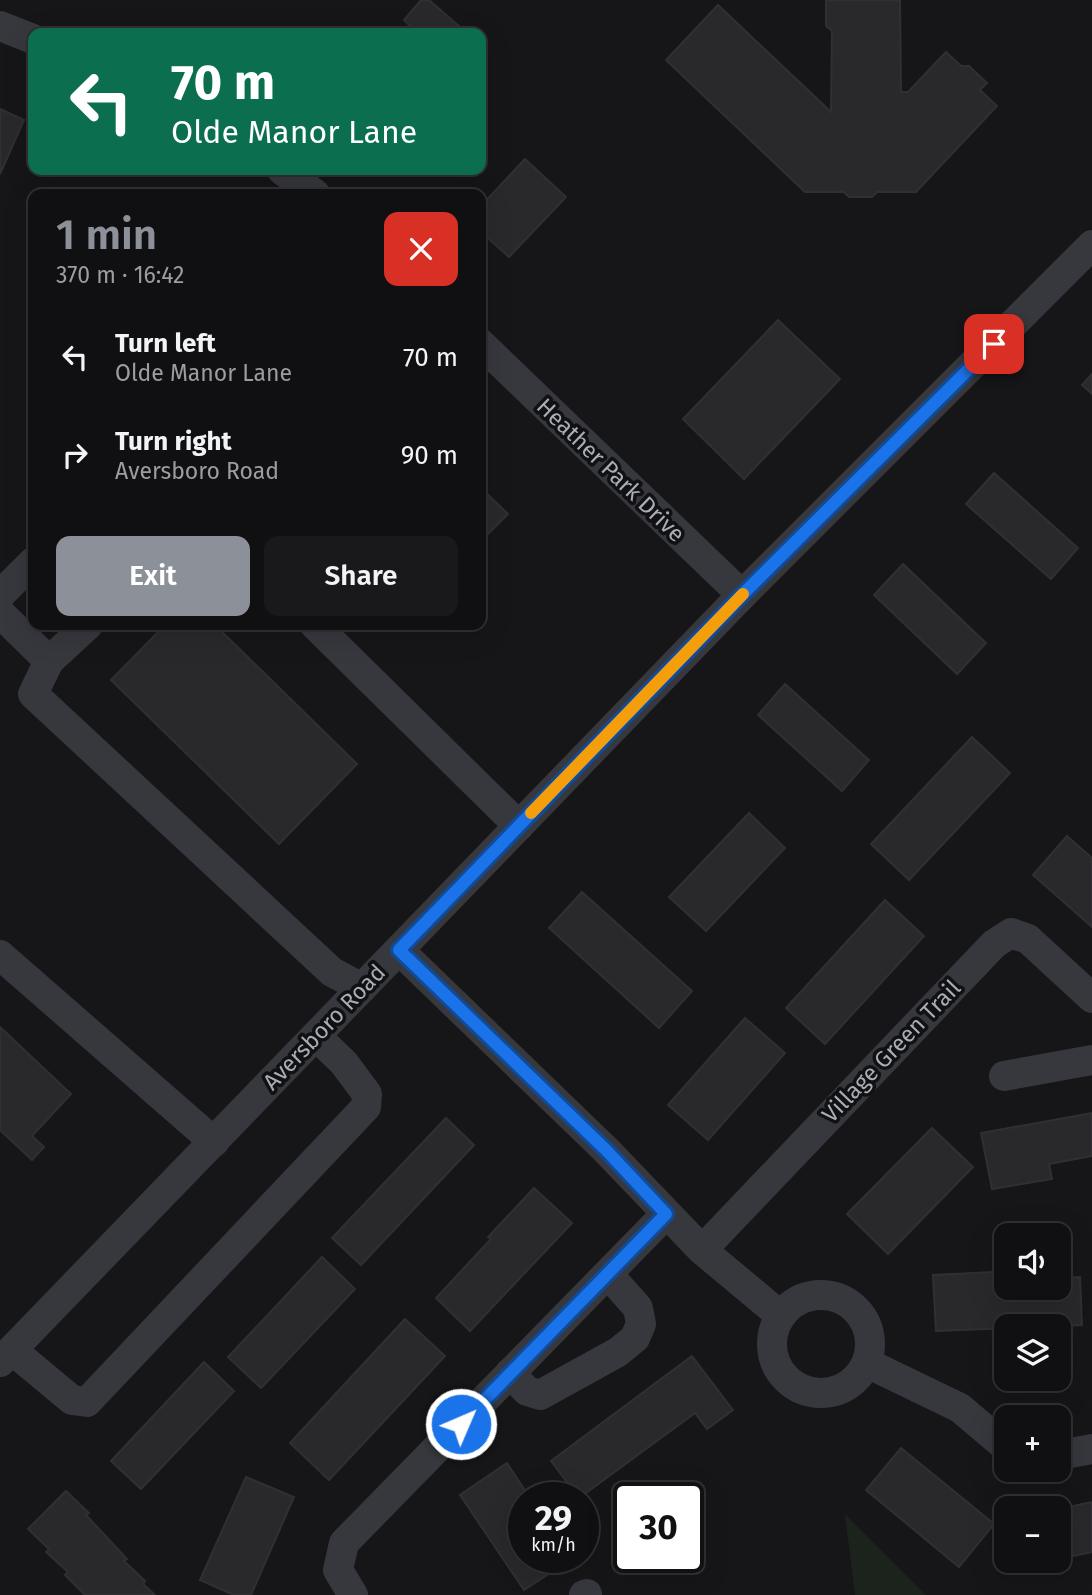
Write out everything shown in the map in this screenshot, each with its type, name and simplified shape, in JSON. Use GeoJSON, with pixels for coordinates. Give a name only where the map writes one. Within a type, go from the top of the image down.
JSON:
{"type":"FeatureCollection","features":[{"type":"Feature","properties":{"kind":"street"},"geometry":{"type":"LineString","coordinates":[[0,26],[28,37]]}},
{"type":"Feature","properties":{"kind":"street"},"geometry":{"type":"LineString","coordinates":[[289,175],[307,189]]}},
{"type":"Feature","properties":{"kind":"street","name":"Aversboro Road"},"geometry":{"type":"LineString","coordinates":[[6,1356],[742,595],[1092,245]]}},
{"type":"Feature","properties":{"kind":"street","name":"Heather Park Drive"},"geometry":{"type":"LineString","coordinates":[[486,349],[742,595]]}},
{"type":"Feature","properties":{"kind":"street"},"geometry":{"type":"LineString","coordinates":[[0,595],[28,567]]}},
{"type":"Feature","properties":{"kind":"street"},"geometry":{"type":"LineString","coordinates":[[0,613],[49,661]]}},
{"type":"Feature","properties":{"kind":"street"},"geometry":{"type":"LineString","coordinates":[[83,630],[49,661],[33,694],[332,972],[362,988]]}},
{"type":"Feature","properties":{"kind":"street"},"geometry":{"type":"LineString","coordinates":[[320,630],[519,826]]}},
{"type":"Feature","properties":{"kind":"street","name":"Village Green Trail"},"geometry":{"type":"LineString","coordinates":[[702,1250],[902,1039],[994,944],[1003,938],[1011,933],[1028,939],[1092,998]]}},
{"type":"Feature","properties":{"kind":"street"},"geometry":{"type":"LineString","coordinates":[[399,950],[606,1150],[702,1250],[780,1316]]}},
{"type":"Feature","properties":{"kind":"street"},"geometry":{"type":"LineString","coordinates":[[0,956],[214,1142]]}},
{"type":"Feature","properties":{"kind":"street"},"geometry":{"type":"LineString","coordinates":[[6,1356],[72,1400],[87,1402],[366,1107],[367,1094],[344,1063],[316,1036]]}},
{"type":"Feature","properties":{"kind":"street"},"geometry":{"type":"LineString","coordinates":[[1004,1076],[1092,1060]]}},
{"type":"Feature","properties":{"kind":"street"},"geometry":{"type":"LineString","coordinates":[[353,1595],[338,1570],[344,1543],[666,1214]]}},
{"type":"Feature","properties":{"kind":"street"},"geometry":{"type":"LineString","coordinates":[[510,1373],[527,1391],[540,1395],[618,1352],[635,1338],[641,1324],[638,1308],[608,1274]]}},
{"type":"Feature","properties":{"kind":"street"},"geometry":{"type":"LineString","coordinates":[[815,1295],[835,1296],[853,1306],[866,1322],[871,1342],[867,1363],[858,1377],[844,1387],[828,1392],[811,1391],[795,1385],[781,1372],[773,1354],[773,1334],[780,1316],[795,1302],[815,1295]]}},
{"type":"Feature","properties":{"kind":"street"},"geometry":{"type":"LineString","coordinates":[[867,1363],[960,1408],[994,1437]]}},
{"type":"Feature","properties":{"kind":"street"},"geometry":{"type":"LineString","coordinates":[[1071,1453],[1092,1449]]}},
{"type":"Feature","properties":{"kind":"shaded area"},"geometry":{"type":"Polygon","coordinates":[[[845,1514],[926,1595],[855,1595],[845,1514]]]}},
{"type":"Feature","properties":{"kind":"building"},"geometry":{"type":"Polygon","coordinates":[[[421,0],[429,0],[461,28],[412,28],[404,20],[421,0]]]}},
{"type":"Feature","properties":{"kind":"building"},"geometry":{"type":"Polygon","coordinates":[[[826,0],[900,0],[901,92],[908,92],[946,52],[961,66],[969,66],[987,83],[980,90],[997,106],[916,192],[877,192],[872,197],[849,197],[844,192],[805,192],[666,60],[718,5],[831,112],[832,31],[826,26],[826,0]]]}},
{"type":"Feature","properties":{"kind":"building"},"geometry":{"type":"Polygon","coordinates":[[[0,109],[24,120],[0,174],[0,109]]]}},
{"type":"Feature","properties":{"kind":"building"},"geometry":{"type":"Polygon","coordinates":[[[525,159],[566,197],[509,257],[486,236],[486,201],[525,159]]]}},
{"type":"Feature","properties":{"kind":"building"},"geometry":{"type":"Polygon","coordinates":[[[778,320],[840,379],[744,479],[683,419],[778,320]]]}},
{"type":"Feature","properties":{"kind":"building"},"geometry":{"type":"Polygon","coordinates":[[[1092,374],[1092,394],[1082,385],[1092,374]]]}},
{"type":"Feature","properties":{"kind":"building"},"geometry":{"type":"Polygon","coordinates":[[[994,473],[1078,548],[1051,579],[966,504],[994,473]]]}},
{"type":"Feature","properties":{"kind":"building"},"geometry":{"type":"Polygon","coordinates":[[[486,493],[508,514],[486,536],[486,493]]]}},
{"type":"Feature","properties":{"kind":"building"},"geometry":{"type":"Polygon","coordinates":[[[903,564],[986,643],[957,674],[874,595],[903,564]]]}},
{"type":"Feature","properties":{"kind":"building"},"geometry":{"type":"Polygon","coordinates":[[[160,630],[220,630],[357,764],[279,844],[111,680],[160,630]]]}},
{"type":"Feature","properties":{"kind":"building"},"geometry":{"type":"Polygon","coordinates":[[[785,684],[869,760],[842,791],[758,715],[785,684]]]}},
{"type":"Feature","properties":{"kind":"building"},"geometry":{"type":"Polygon","coordinates":[[[972,737],[1010,773],[909,880],[871,844],[972,737]]]}},
{"type":"Feature","properties":{"kind":"building"},"geometry":{"type":"Polygon","coordinates":[[[749,813],[785,848],[706,931],[669,897],[749,813]]]}},
{"type":"Feature","properties":{"kind":"building"},"geometry":{"type":"Polygon","coordinates":[[[1067,836],[1092,858],[1092,927],[1033,875],[1067,836]]]}},
{"type":"Feature","properties":{"kind":"building"},"geometry":{"type":"Polygon","coordinates":[[[582,892],[692,991],[659,1028],[549,928],[582,892]]]}},
{"type":"Feature","properties":{"kind":"building"},"geometry":{"type":"Polygon","coordinates":[[[885,900],[924,936],[825,1044],[786,1008],[885,900]]]}},
{"type":"Feature","properties":{"kind":"building"},"geometry":{"type":"Polygon","coordinates":[[[745,1018],[785,1053],[708,1140],[668,1105],[745,1018]]]}},
{"type":"Feature","properties":{"kind":"building"},"geometry":{"type":"Polygon","coordinates":[[[0,1027],[71,1094],[32,1136],[44,1147],[32,1160],[0,1130],[0,1027]]]}},
{"type":"Feature","properties":{"kind":"building"},"geometry":{"type":"Polygon","coordinates":[[[1092,1113],[1092,1156],[1049,1164],[1052,1179],[992,1189],[981,1133],[1092,1113]]]}},
{"type":"Feature","properties":{"kind":"building"},"geometry":{"type":"Polygon","coordinates":[[[446,1118],[474,1145],[361,1265],[332,1238],[446,1118]]]}},
{"type":"Feature","properties":{"kind":"building"},"geometry":{"type":"Polygon","coordinates":[[[932,1128],[973,1167],[888,1254],[847,1214],[932,1128]]]}},
{"type":"Feature","properties":{"kind":"building"},"geometry":{"type":"Polygon","coordinates":[[[534,1188],[572,1223],[470,1331],[436,1298],[534,1188]]]}},
{"type":"Feature","properties":{"kind":"building"},"geometry":{"type":"Polygon","coordinates":[[[322,1257],[355,1289],[261,1388],[228,1357],[322,1257]]]}},
{"type":"Feature","properties":{"kind":"building"},"geometry":{"type":"Polygon","coordinates":[[[993,1272],[994,1300],[1071,1300],[1071,1277],[1080,1277],[1082,1325],[1071,1325],[1071,1314],[994,1314],[994,1329],[936,1331],[933,1275],[993,1272]]]}},
{"type":"Feature","properties":{"kind":"building"},"geometry":{"type":"Polygon","coordinates":[[[405,1319],[445,1356],[329,1480],[290,1443],[405,1319]]]}},
{"type":"Feature","properties":{"kind":"building"},"geometry":{"type":"Polygon","coordinates":[[[692,1356],[733,1410],[707,1429],[695,1413],[599,1483],[567,1482],[551,1461],[692,1356]]]}},
{"type":"Feature","properties":{"kind":"building"},"geometry":{"type":"Polygon","coordinates":[[[204,1362],[234,1391],[141,1489],[111,1461],[204,1362]]]}},
{"type":"Feature","properties":{"kind":"building"},"geometry":{"type":"Polygon","coordinates":[[[901,1448],[994,1524],[959,1567],[866,1490],[901,1448]]]}},
{"type":"Feature","properties":{"kind":"building"},"geometry":{"type":"Polygon","coordinates":[[[507,1463],[519,1482],[508,1482],[508,1566],[460,1495],[507,1463]]]}},
{"type":"Feature","properties":{"kind":"building"},"geometry":{"type":"Polygon","coordinates":[[[246,1477],[294,1497],[251,1595],[234,1595],[200,1580],[246,1477]]]}},
{"type":"Feature","properties":{"kind":"building"},"geometry":{"type":"Polygon","coordinates":[[[66,1491],[89,1513],[86,1515],[127,1559],[124,1561],[155,1595],[85,1595],[65,1575],[68,1572],[46,1552],[49,1549],[28,1529],[66,1491]]]}},
{"type":"Feature","properties":{"kind":"building"},"geometry":{"type":"Polygon","coordinates":[[[1092,1502],[1092,1552],[1071,1556],[1071,1506],[1092,1502]]]}},
{"type":"Feature","properties":{"kind":"building"},"geometry":{"type":"Polygon","coordinates":[[[513,1573],[550,1573],[524,1590],[513,1573]]]}},
{"type":"Feature","properties":{"kind":"slow traffic"},"geometry":{"type":"LineString","coordinates":[[531,813],[743,594]]}},
{"type":"Feature","properties":{"kind":"route"},"geometry":{"type":"LineString","coordinates":[[461,1424],[666,1214],[606,1150],[399,950],[742,595],[994,344]]}}]}
